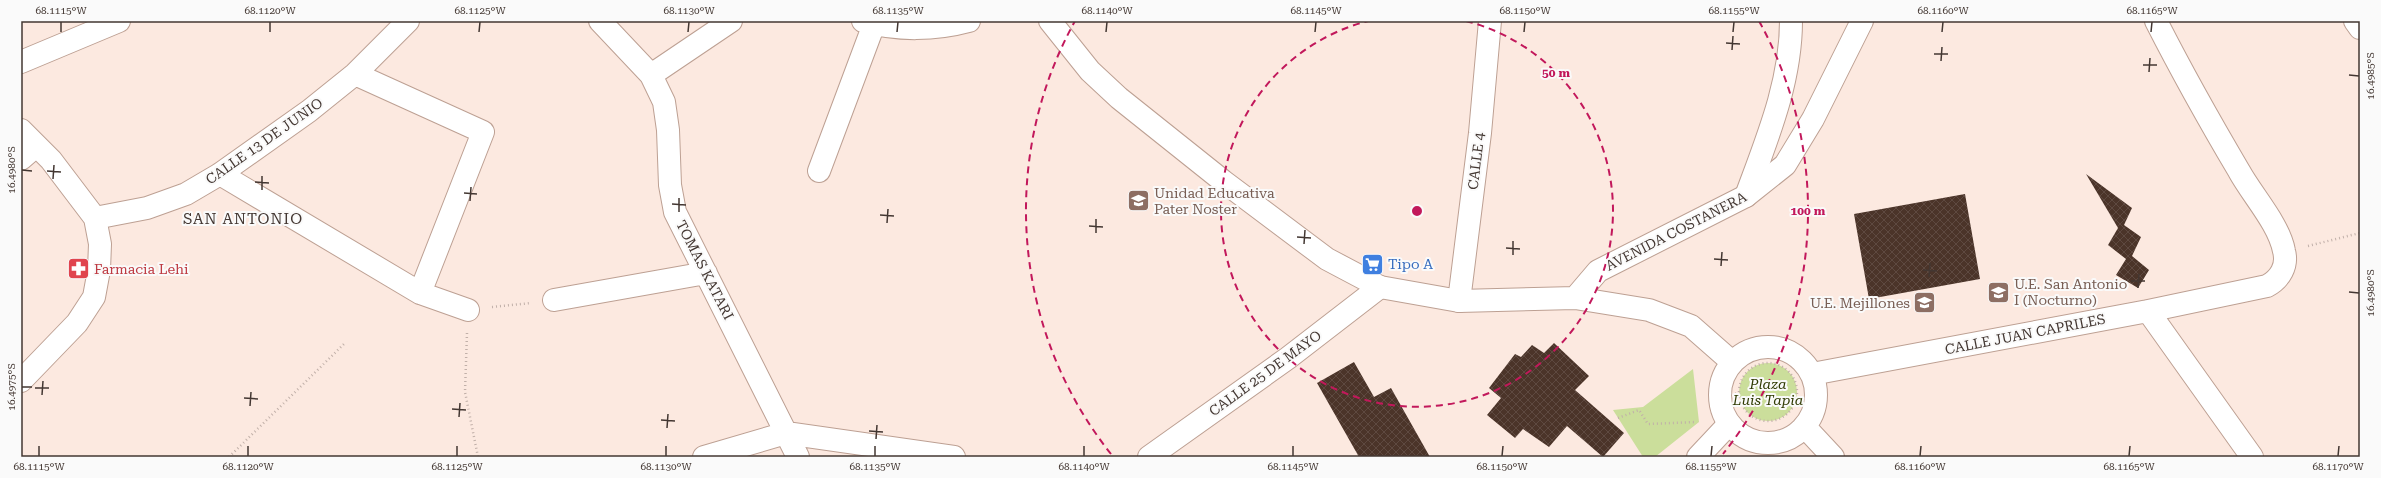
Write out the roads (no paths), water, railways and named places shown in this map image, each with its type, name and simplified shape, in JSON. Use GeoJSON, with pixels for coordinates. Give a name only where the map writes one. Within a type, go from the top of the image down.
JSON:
{"type":"FeatureCollection","features":[{"type":"Feature","properties":{"kind":"street"},"geometry":{"type":"LineString","coordinates":[[21,62],[119,21]]}},
{"type":"Feature","properties":{"kind":"street","name":"CALLE 13 DE JUNIO"},"geometry":{"type":"LineString","coordinates":[[96,218],[147,208],[186,194],[220,174],[309,111],[355,74],[408,21]]}},
{"type":"Feature","properties":{"kind":"street","name":"TOMAS KATARI"},"geometry":{"type":"LineString","coordinates":[[600,21],[651,75],[664,102],[668,130],[670,186],[675,212],[798,457]]}},
{"type":"Feature","properties":{"kind":"street"},"geometry":{"type":"LineString","coordinates":[[651,75],[731,21]]}},
{"type":"Feature","properties":{"kind":"street"},"geometry":{"type":"LineString","coordinates":[[819,171],[868,23],[911,28],[947,27],[969,21]]}},
{"type":"Feature","properties":{"kind":"street"},"geometry":{"type":"LineString","coordinates":[[1050,21],[1090,71],[1119,98],[1223,181],[1327,259],[1380,287],[1459,301],[1575,298],[1649,310],[1691,326],[1732,362]]}},
{"type":"Feature","properties":{"kind":"street","name":"CALLE 4"},"geometry":{"type":"LineString","coordinates":[[1459,301],[1480,133],[1490,21]]}},
{"type":"Feature","properties":{"kind":"street"},"geometry":{"type":"LineString","coordinates":[[1746,196],[1775,116],[1791,49],[1790,21]]}},
{"type":"Feature","properties":{"kind":"street","name":"AVENIDA COSTANERA"},"geometry":{"type":"LineString","coordinates":[[1575,298],[1598,271],[1746,196],[1785,165],[1813,119],[1862,21]]}},
{"type":"Feature","properties":{"kind":"street","name":"CALLE JUAN CAPRILES"},"geometry":{"type":"LineString","coordinates":[[1812,374],[2148,311],[2267,286],[2277,280],[2284,268],[2284,252],[2278,235],[2239,172],[2156,21]]}},
{"type":"Feature","properties":{"kind":"street"},"geometry":{"type":"LineString","coordinates":[[2355,21],[2360,28]]}},
{"type":"Feature","properties":{"kind":"street"},"geometry":{"type":"LineString","coordinates":[[355,74],[482,132],[420,293]]}},
{"type":"Feature","properties":{"kind":"street"},"geometry":{"type":"LineString","coordinates":[[21,130],[28,152],[51,160],[96,218],[100,244],[99,270],[94,297],[77,323],[21,381]]}},
{"type":"Feature","properties":{"kind":"street"},"geometry":{"type":"LineString","coordinates":[[220,174],[420,293],[468,310]]}},
{"type":"Feature","properties":{"kind":"street"},"geometry":{"type":"LineString","coordinates":[[554,300],[706,273]]}},
{"type":"Feature","properties":{"kind":"street","name":"CALLE 25 DE MAYO"},"geometry":{"type":"LineString","coordinates":[[1150,457],[1288,358],[1380,287]]}},
{"type":"Feature","properties":{"kind":"street"},"geometry":{"type":"LineString","coordinates":[[2148,311],[2250,456]]}},
{"type":"Feature","properties":{"kind":"street"},"geometry":{"type":"LineString","coordinates":[[1765,346],[1784,349],[1801,359],[1812,374],[1817,392],[1814,411],[1804,427],[1791,438],[1774,443],[1758,442],[1742,435],[1729,424],[1722,409],[1729,393],[1723,376],[1732,362],[1748,351],[1765,346]]}},
{"type":"Feature","properties":{"kind":"street"},"geometry":{"type":"LineString","coordinates":[[1698,457],[1729,424]]}},
{"type":"Feature","properties":{"kind":"street"},"geometry":{"type":"LineString","coordinates":[[1804,427],[1833,457]]}},
{"type":"Feature","properties":{"kind":"street"},"geometry":{"type":"LineString","coordinates":[[704,457],[786,433],[954,457]]}},
{"type":"Feature","properties":{"kind":"place","name":"Unidad Educativa Pater Noster"},"geometry":{"type":"Point","coordinates":[1138,201]}},
{"type":"Feature","properties":{"kind":"place","name":"Tipo A"},"geometry":{"type":"Point","coordinates":[1373,264]}},
{"type":"Feature","properties":{"kind":"place","name":"Farmacia Lehi"},"geometry":{"type":"Point","coordinates":[79,269]}},
{"type":"Feature","properties":{"kind":"place","name":"U.E. San Antonio I (Nocturno)"},"geometry":{"type":"Point","coordinates":[1999,292]}},
{"type":"Feature","properties":{"kind":"place","name":"U.E. Mejillones"},"geometry":{"type":"Point","coordinates":[1925,303]}},
{"type":"Feature","properties":{"kind":"district","name":"SAN ANTONIO"},"geometry":{"type":"Point","coordinates":[243,219]}},
{"type":"Feature","properties":{"kind":"park label","name":"Plaza Luis Tapia"},"geometry":{"type":"Point","coordinates":[1768,392]}}]}
